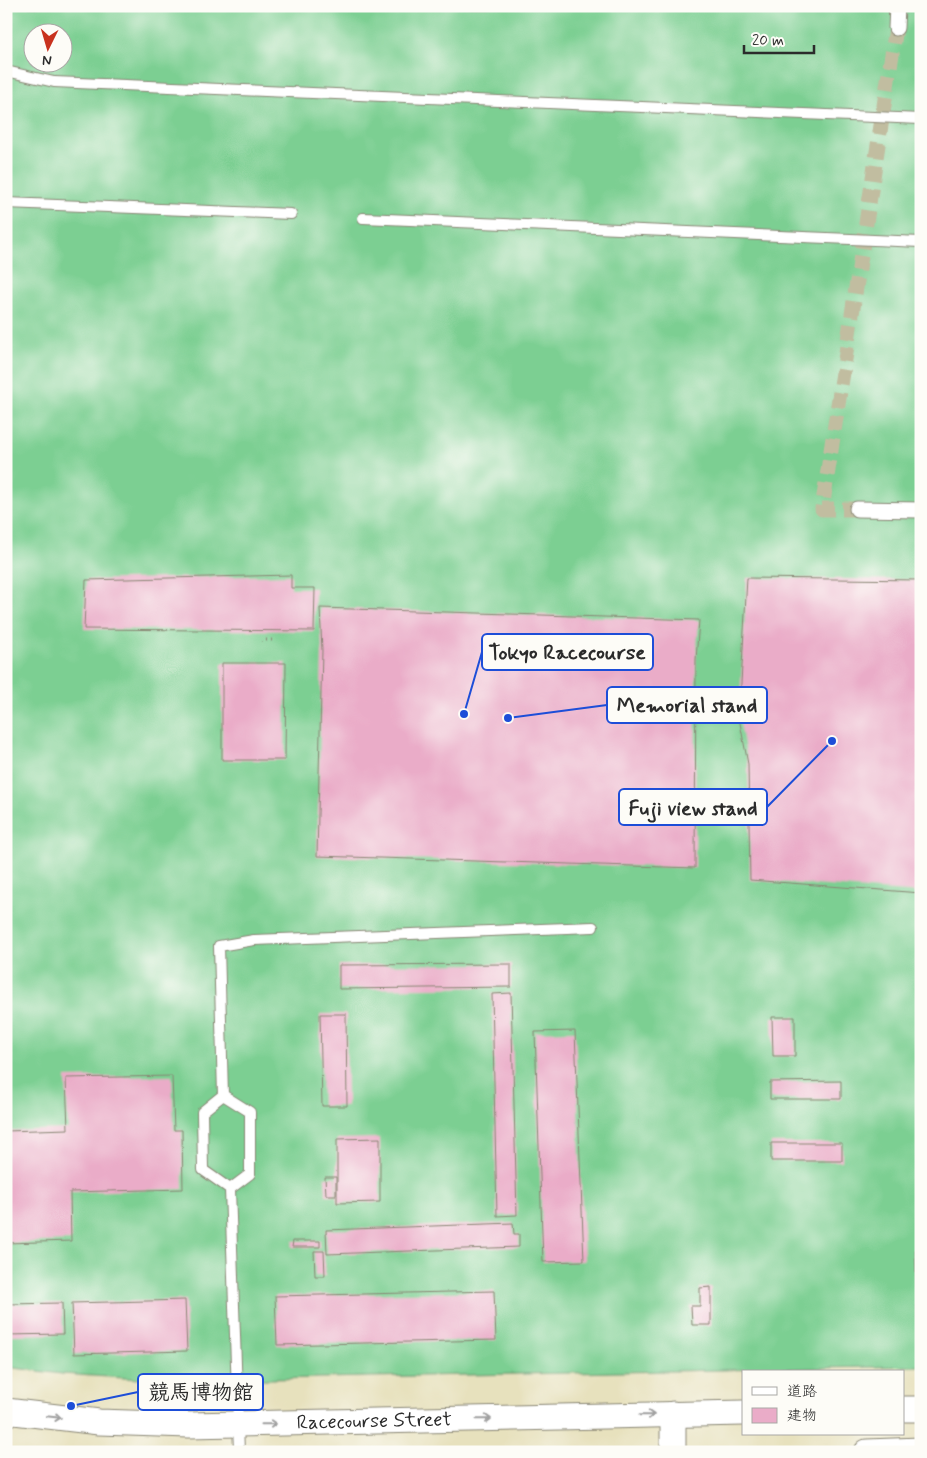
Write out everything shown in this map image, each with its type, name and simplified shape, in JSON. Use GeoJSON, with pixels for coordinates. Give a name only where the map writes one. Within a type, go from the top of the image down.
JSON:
{"type":"FeatureCollection","features":[{"type":"Feature","properties":{"kind":"street"},"geometry":{"type":"LineString","coordinates":[[896,28],[897,6]]}},
{"type":"Feature","properties":{"kind":"street"},"geometry":{"type":"LineString","coordinates":[[857,509],[921,510]]}},
{"type":"Feature","properties":{"kind":"street"},"geometry":{"type":"LineString","coordinates":[[904,1409],[921,1408]]}},
{"type":"Feature","properties":{"kind":"street","name":"Racecourse Street"},"geometry":{"type":"LineString","coordinates":[[6,1411],[99,1422],[189,1425],[742,1413]]}},
{"type":"Feature","properties":{"kind":"street"},"geometry":{"type":"LineString","coordinates":[[673,1414],[673,1452]]}},
{"type":"Feature","properties":{"kind":"street"},"geometry":{"type":"LineString","coordinates":[[867,1452],[921,1450]]}},
{"type":"Feature","properties":{"kind":"lane"},"geometry":{"type":"LineString","coordinates":[[6,70],[54,82],[921,119]]}},
{"type":"Feature","properties":{"kind":"lane"},"geometry":{"type":"LineString","coordinates":[[6,203],[290,214]]}},
{"type":"Feature","properties":{"kind":"lane"},"geometry":{"type":"LineString","coordinates":[[363,218],[921,242]]}},
{"type":"Feature","properties":{"kind":"lane"},"geometry":{"type":"LineString","coordinates":[[223,1095],[219,946],[254,940],[593,927]]}},
{"type":"Feature","properties":{"kind":"lane"},"geometry":{"type":"LineString","coordinates":[[223,1095],[250,1112],[250,1174],[230,1189]]}},
{"type":"Feature","properties":{"kind":"lane"},"geometry":{"type":"LineString","coordinates":[[223,1095],[202,1112],[203,1170],[230,1189]]}},
{"type":"Feature","properties":{"kind":"lane"},"geometry":{"type":"LineString","coordinates":[[230,1189],[239,1452]]}},
{"type":"Feature","properties":{"kind":"path"},"geometry":{"type":"LineString","coordinates":[[261,640],[276,640]]}},
{"type":"Feature","properties":{"kind":"green space"},"geometry":{"type":"Polygon","coordinates":[[[6,6],[921,6],[921,1366],[171,1381],[62,1374],[6,1367],[6,6]]]}},
{"type":"Feature","properties":{"kind":"building"},"geometry":{"type":"Polygon","coordinates":[[[291,575],[291,588],[315,588],[314,631],[84,629],[86,580],[291,575]]]}},
{"type":"Feature","properties":{"kind":"building"},"geometry":{"type":"Polygon","coordinates":[[[747,578],[921,580],[921,893],[750,880],[748,764],[739,718],[747,578]]]}},
{"type":"Feature","properties":{"kind":"building"},"geometry":{"type":"Polygon","coordinates":[[[320,608],[699,620],[696,660],[695,868],[317,856],[322,650],[320,608]]]}},
{"type":"Feature","properties":{"kind":"building"},"geometry":{"type":"Polygon","coordinates":[[[222,663],[286,663],[285,760],[222,760],[222,663]]]}},
{"type":"Feature","properties":{"kind":"building"},"geometry":{"type":"Polygon","coordinates":[[[511,964],[511,987],[339,989],[339,965],[511,964]]]}},
{"type":"Feature","properties":{"kind":"building"},"geometry":{"type":"Polygon","coordinates":[[[511,993],[517,1215],[497,1216],[492,994],[511,993]]]}},
{"type":"Feature","properties":{"kind":"building"},"geometry":{"type":"Polygon","coordinates":[[[320,1014],[346,1014],[347,1106],[322,1106],[320,1014]]]}},
{"type":"Feature","properties":{"kind":"building"},"geometry":{"type":"Polygon","coordinates":[[[772,1017],[795,1017],[795,1056],[773,1056],[772,1017]]]}},
{"type":"Feature","properties":{"kind":"building"},"geometry":{"type":"Polygon","coordinates":[[[575,1031],[584,1261],[543,1262],[535,1032],[575,1031]]]}},
{"type":"Feature","properties":{"kind":"building"},"geometry":{"type":"Polygon","coordinates":[[[172,1076],[174,1130],[182,1130],[183,1189],[70,1192],[71,1241],[6,1243],[6,1131],[68,1129],[66,1078],[172,1076]]]}},
{"type":"Feature","properties":{"kind":"building"},"geometry":{"type":"Polygon","coordinates":[[[841,1081],[841,1099],[770,1099],[770,1082],[841,1081]]]}},
{"type":"Feature","properties":{"kind":"building"},"geometry":{"type":"Polygon","coordinates":[[[380,1138],[380,1202],[337,1203],[337,1139],[380,1138]]]}},
{"type":"Feature","properties":{"kind":"building"},"geometry":{"type":"Polygon","coordinates":[[[771,1143],[842,1143],[842,1161],[771,1161],[771,1143]]]}},
{"type":"Feature","properties":{"kind":"building"},"geometry":{"type":"Polygon","coordinates":[[[325,1177],[336,1177],[336,1195],[326,1195],[325,1177]]]}},
{"type":"Feature","properties":{"kind":"building"},"geometry":{"type":"Polygon","coordinates":[[[513,1223],[514,1234],[519,1234],[519,1247],[327,1254],[326,1230],[513,1223]]]}},
{"type":"Feature","properties":{"kind":"building"},"geometry":{"type":"Polygon","coordinates":[[[293,1241],[320,1241],[320,1247],[292,1247],[293,1241]]]}},
{"type":"Feature","properties":{"kind":"building"},"geometry":{"type":"Polygon","coordinates":[[[915,1250],[921,1250],[921,1363],[919,1363],[915,1250]]]}},
{"type":"Feature","properties":{"kind":"building"},"geometry":{"type":"Polygon","coordinates":[[[314,1251],[324,1251],[325,1276],[315,1276],[314,1251]]]}},
{"type":"Feature","properties":{"kind":"building"},"geometry":{"type":"Polygon","coordinates":[[[711,1287],[711,1325],[692,1325],[691,1306],[700,1306],[700,1288],[711,1287]]]}},
{"type":"Feature","properties":{"kind":"building"},"geometry":{"type":"Polygon","coordinates":[[[494,1291],[496,1340],[277,1345],[275,1296],[494,1291]]]}},
{"type":"Feature","properties":{"kind":"building"},"geometry":{"type":"Polygon","coordinates":[[[185,1300],[187,1351],[74,1354],[72,1303],[185,1300]]]}},
{"type":"Feature","properties":{"kind":"building"},"geometry":{"type":"Polygon","coordinates":[[[62,1303],[63,1334],[6,1335],[6,1304],[62,1303]]]}},
{"type":"Feature","properties":{"kind":"tunnel"},"geometry":{"type":"LineString","coordinates":[[857,509],[822,509],[896,28]]}},
{"type":"Feature","properties":{"kind":"place","name":"Tokyo Racecourse"},"geometry":{"type":"Point","coordinates":[464,714]}},
{"type":"Feature","properties":{"kind":"place","name":"Memorial stand"},"geometry":{"type":"Point","coordinates":[508,718]}},
{"type":"Feature","properties":{"kind":"place","name":"Fuji view stand"},"geometry":{"type":"Point","coordinates":[832,741]}},
{"type":"Feature","properties":{"kind":"place","name":"競馬博物館"},"geometry":{"type":"Point","coordinates":[71,1406]}}]}
